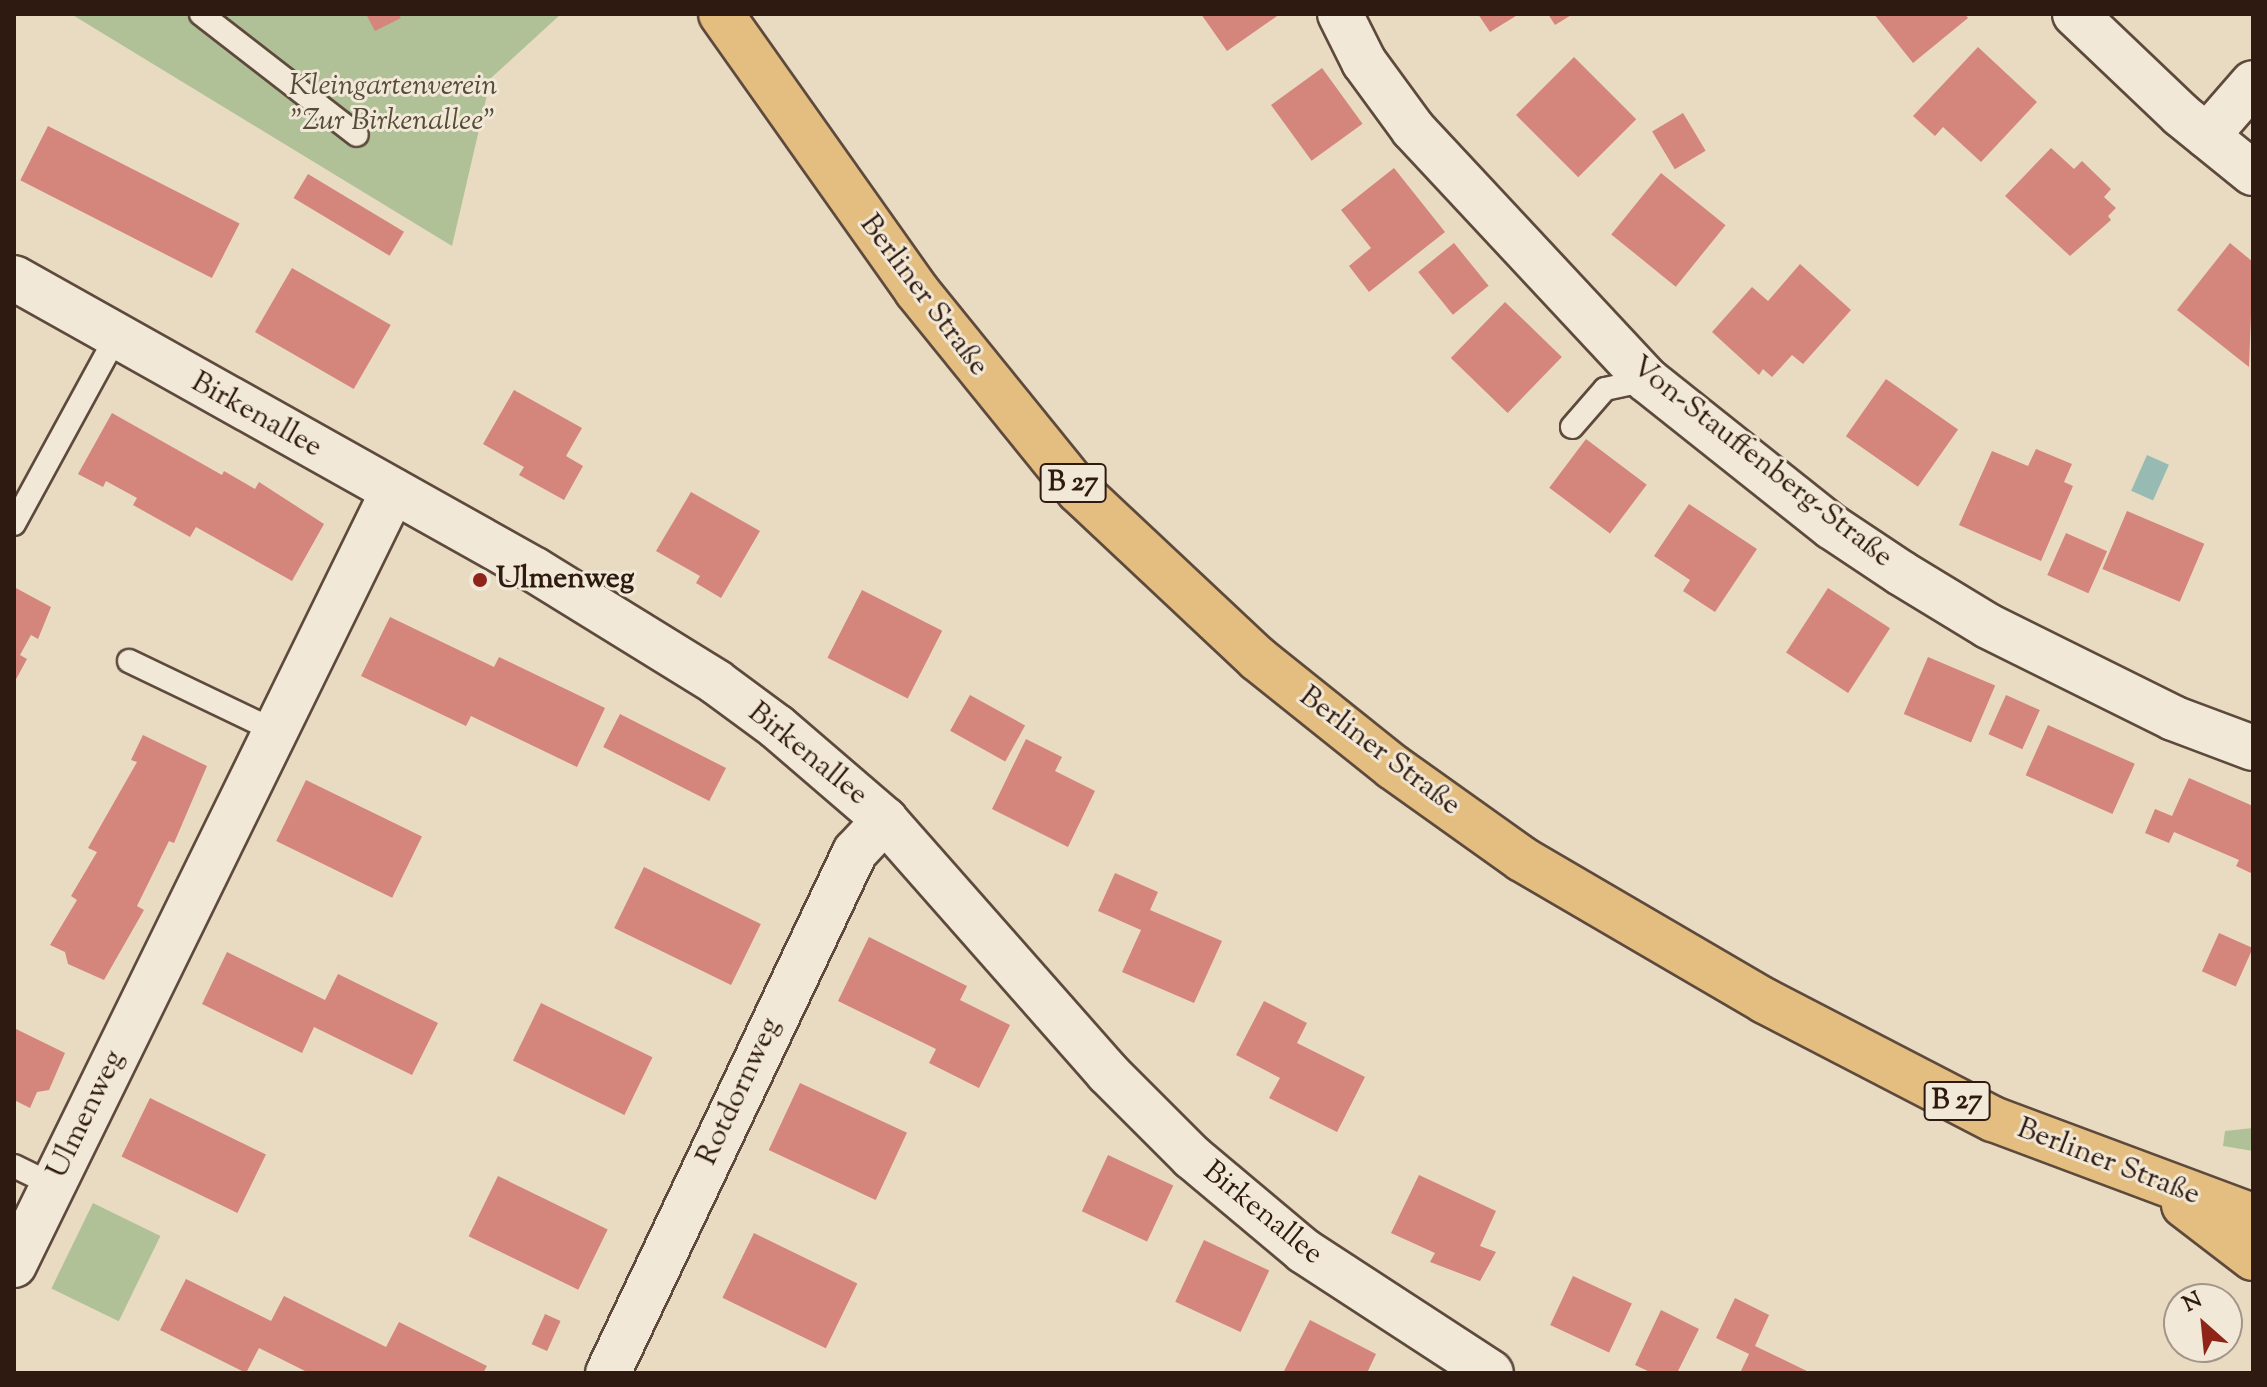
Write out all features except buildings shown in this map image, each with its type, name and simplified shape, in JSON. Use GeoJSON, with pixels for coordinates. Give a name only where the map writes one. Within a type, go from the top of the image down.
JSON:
{"type":"FeatureCollection","features":[{"type":"Feature","properties":{"kind":"highway","name":"Berliner Straße"},"geometry":{"type":"LineString","coordinates":[[721,14],[917,291],[1049,455],[1146,556],[1258,659],[1393,767],[1522,859],[1765,1001],[1979,1112],[2157,1184],[2253,1216]]}},
{"type":"Feature","properties":{"kind":"highway"},"geometry":{"type":"LineString","coordinates":[[2157,1184],[2253,1258]]}},
{"type":"Feature","properties":{"kind":"highway"},"geometry":{"type":"LineString","coordinates":[[2203,1199],[2253,1190]]}},
{"type":"Feature","properties":{"kind":"street","name":"Von-Stauffenberg-Straße"},"geometry":{"type":"LineString","coordinates":[[1340,14],[1364,62],[1413,129],[1647,380],[1832,527],[1988,626],[2173,718],[2253,748]]}},
{"type":"Feature","properties":{"kind":"street"},"geometry":{"type":"LineString","coordinates":[[2075,14],[2207,136],[2253,173]]}},
{"type":"Feature","properties":{"kind":"street"},"geometry":{"type":"LineString","coordinates":[[2207,136],[2253,83]]}},
{"type":"Feature","properties":{"kind":"street","name":"Birkenallee"},"geometry":{"type":"LineString","coordinates":[[14,278],[115,339],[393,491],[716,682],[885,820],[1108,1073],[1192,1157],[1304,1251],[1491,1373]]}},
{"type":"Feature","properties":{"kind":"street","name":"Ulmenweg"},"geometry":{"type":"LineString","coordinates":[[14,1265],[393,491]]}},
{"type":"Feature","properties":{"kind":"street","name":"Rotdornweg"},"geometry":{"type":"LineString","coordinates":[[608,1373],[855,852],[885,820]]}},
{"type":"Feature","properties":{"kind":"lane"},"geometry":{"type":"LineString","coordinates":[[201,14],[357,135]]}},
{"type":"Feature","properties":{"kind":"lane"},"geometry":{"type":"LineString","coordinates":[[14,524],[115,339]]}},
{"type":"Feature","properties":{"kind":"lane"},"geometry":{"type":"LineString","coordinates":[[1572,427],[1605,389],[1647,380]]}},
{"type":"Feature","properties":{"kind":"lane"},"geometry":{"type":"LineString","coordinates":[[129,661],[275,731]]}},
{"type":"Feature","properties":{"kind":"lane"},"geometry":{"type":"LineString","coordinates":[[14,1166],[53,1185]]}},
{"type":"Feature","properties":{"kind":"green space","name":"Kleingartenverein \"Zur Birkenallee\""},"geometry":{"type":"Polygon","coordinates":[[[71,14],[561,14],[491,78],[452,246],[71,14]]]}},
{"type":"Feature","properties":{"kind":"green space"},"geometry":{"type":"Polygon","coordinates":[[[2253,1128],[2253,1151],[2223,1146],[2225,1131],[2253,1128]]]}},
{"type":"Feature","properties":{"kind":"green space"},"geometry":{"type":"Polygon","coordinates":[[[93,1203],[160,1236],[119,1321],[51,1288],[93,1203]]]}},
{"type":"Feature","properties":{"kind":"water"},"geometry":{"type":"Polygon","coordinates":[[[2147,455],[2169,465],[2153,500],[2131,491],[2147,455]]]}},
{"type":"Feature","properties":{"kind":"place","name":"Ulmenweg"},"geometry":{"type":"Point","coordinates":[480,580]}}]}
